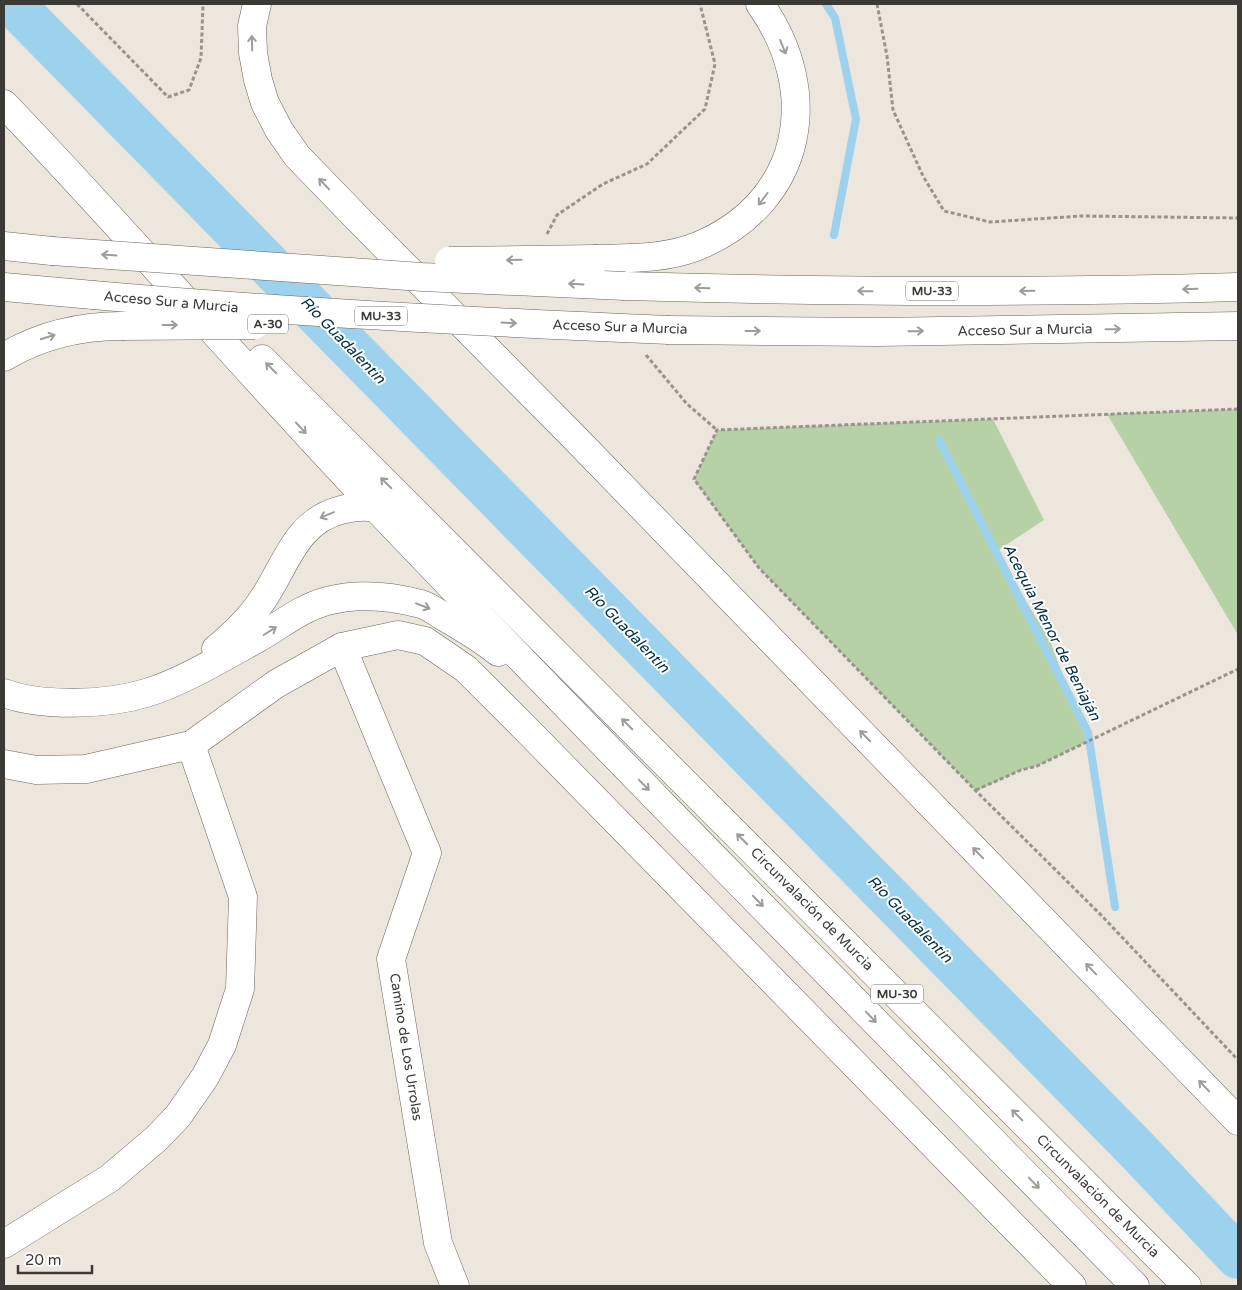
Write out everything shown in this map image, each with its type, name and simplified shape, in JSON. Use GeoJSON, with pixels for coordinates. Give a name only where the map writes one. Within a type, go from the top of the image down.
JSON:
{"type":"FeatureCollection","features":[{"type":"Feature","properties":{"kind":"main road"},"geometry":{"type":"LineString","coordinates":[[256,4],[252,26],[253,52],[258,80],[265,103],[279,130],[297,156],[580,443],[1238,1121]]}},
{"type":"Feature","properties":{"kind":"main road"},"geometry":{"type":"LineString","coordinates":[[228,264],[643,258],[673,253],[697,246],[720,235],[742,221],[760,205],[777,180],[789,154],[796,125],[796,94],[790,64],[778,36],[760,4]]}},
{"type":"Feature","properties":{"kind":"main road"},"geometry":{"type":"LineString","coordinates":[[4,104],[57,159],[249,346],[606,703]]}},
{"type":"Feature","properties":{"kind":"main road"},"geometry":{"type":"LineString","coordinates":[[57,159],[243,365],[374,506],[585,726]]}},
{"type":"Feature","properties":{"kind":"main road","name":"MU-33"},"geometry":{"type":"LineString","coordinates":[[4,246],[422,277],[625,286],[735,289],[996,291],[1238,287]]}},
{"type":"Feature","properties":{"kind":"main road","name":"Acceso Sur a Murcia"},"geometry":{"type":"LineString","coordinates":[[4,287],[232,307],[669,330],[878,332],[1238,326]]}},
{"type":"Feature","properties":{"kind":"main road","name":"A-30"},"geometry":{"type":"LineString","coordinates":[[4,358],[36,341],[64,332],[99,326],[249,325],[413,318]]}},
{"type":"Feature","properties":{"kind":"main road"},"geometry":{"type":"LineString","coordinates":[[181,679],[245,623],[261,602],[298,538],[308,527],[320,517],[333,512],[353,506],[374,506],[390,511],[410,521],[606,703]]}},
{"type":"Feature","properties":{"kind":"main road"},"geometry":{"type":"LineString","coordinates":[[4,693],[42,701],[71,703],[92,702],[146,694],[181,679],[251,642],[307,608],[350,596],[397,599],[423,605],[495,649],[585,726]]}},
{"type":"Feature","properties":{"kind":"main road"},"geometry":{"type":"LineString","coordinates":[[4,764],[36,770],[86,770],[191,745],[276,684],[342,647],[398,635],[425,641],[466,669],[1072,1286]]}},
{"type":"Feature","properties":{"kind":"main road","name":"Camino de Los Urrolas"},"geometry":{"type":"LineString","coordinates":[[342,647],[428,853],[391,959],[438,1243],[455,1286]]}},
{"type":"Feature","properties":{"kind":"main road","name":"Circunvalación de Murcia"},"geometry":{"type":"LineString","coordinates":[[606,703],[1187,1286]]}},
{"type":"Feature","properties":{"kind":"main road","name":"MU-30"},"geometry":{"type":"LineString","coordinates":[[585,726],[1135,1286]]}},
{"type":"Feature","properties":{"kind":"main road"},"geometry":{"type":"LineString","coordinates":[[4,1244],[110,1178],[157,1138],[178,1116],[205,1077],[222,1045],[240,989],[244,897],[191,745]]}},
{"type":"Feature","properties":{"kind":"path"},"geometry":{"type":"LineString","coordinates":[[77,4],[168,97],[189,90],[201,58],[203,4]]}},
{"type":"Feature","properties":{"kind":"path"},"geometry":{"type":"LineString","coordinates":[[545,237],[557,215],[603,184],[647,164],[705,109],[715,64],[700,4]]}},
{"type":"Feature","properties":{"kind":"path"},"geometry":{"type":"LineString","coordinates":[[878,4],[887,56],[893,110],[923,176],[944,211],[990,222],[1081,216],[1238,218]]}},
{"type":"Feature","properties":{"kind":"path"},"geometry":{"type":"LineString","coordinates":[[642,350],[687,404],[717,430],[1238,408]]}},
{"type":"Feature","properties":{"kind":"path"},"geometry":{"type":"LineString","coordinates":[[717,430],[694,479],[759,568],[1102,916],[1238,1060]]}},
{"type":"Feature","properties":{"kind":"path"},"geometry":{"type":"LineString","coordinates":[[976,790],[1021,770],[1037,766],[1238,669]]}},
{"type":"Feature","properties":{"kind":"green space"},"geometry":{"type":"Polygon","coordinates":[[[1238,409],[1238,635],[1107,414],[1238,409]]]}},
{"type":"Feature","properties":{"kind":"green space"},"geometry":{"type":"Polygon","coordinates":[[[993,419],[1044,520],[995,552],[1049,638],[1087,742],[1037,766],[1021,770],[976,791],[759,568],[694,479],[717,430],[993,419]]]}},
{"type":"Feature","properties":{"kind":"waterway","name":"Río Guadalentín"},"geometry":{"type":"LineString","coordinates":[[13,4],[1138,1151],[1238,1257]]}},
{"type":"Feature","properties":{"kind":"waterway","name":"Acequia Menor de Beniaján"},"geometry":{"type":"LineString","coordinates":[[826,4],[835,18],[856,119],[834,235]]}},
{"type":"Feature","properties":{"kind":"waterway","name":"Acequia Menor de Beniaján"},"geometry":{"type":"LineString","coordinates":[[939,440],[1088,732],[1115,907]]}}]}
